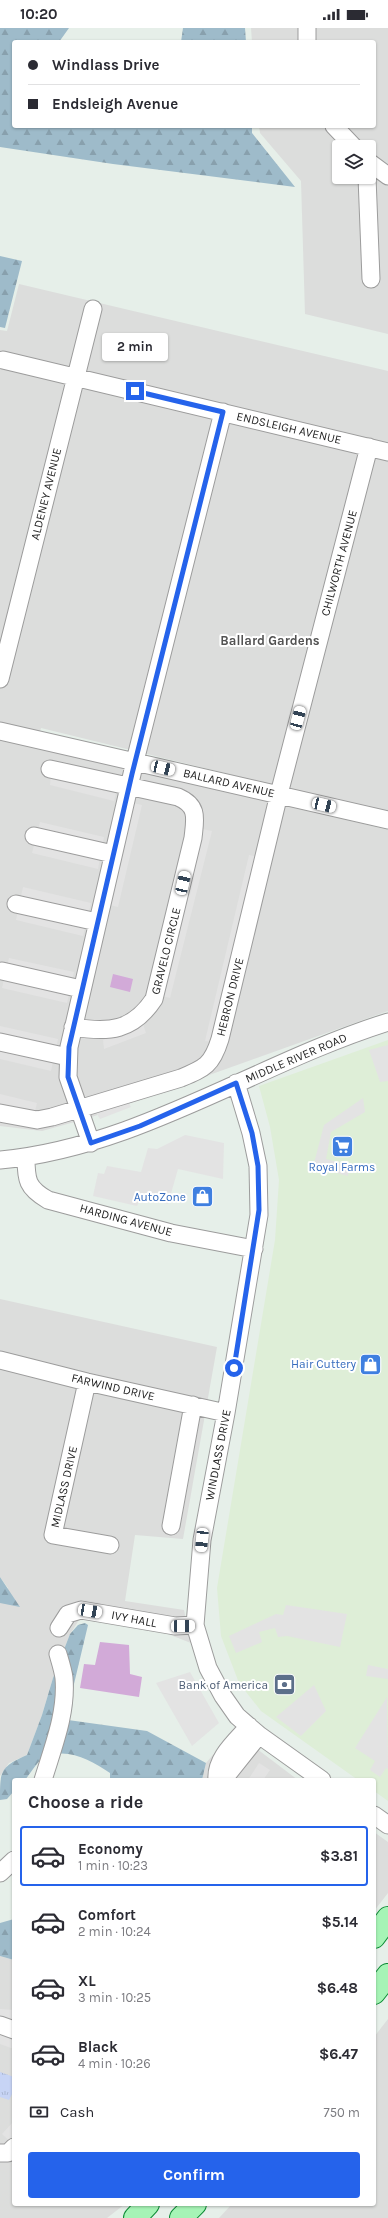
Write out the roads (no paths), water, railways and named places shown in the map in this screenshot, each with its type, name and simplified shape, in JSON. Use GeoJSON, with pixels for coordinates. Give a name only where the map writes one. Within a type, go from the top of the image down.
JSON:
{"type":"FeatureCollection","features":[{"type":"Feature","properties":{"kind":"main road"},"geometry":{"type":"LineString","coordinates":[[376,1934],[388,1918]]}},
{"type":"Feature","properties":{"kind":"main road"},"geometry":{"type":"LineString","coordinates":[[376,1990],[388,1975]]}},
{"type":"Feature","properties":{"kind":"main road"},"geometry":{"type":"LineString","coordinates":[[134,2218],[146,2206]]}},
{"type":"Feature","properties":{"kind":"main road"},"geometry":{"type":"LineString","coordinates":[[181,2218],[193,2206]]}},
{"type":"Feature","properties":{"kind":"street"},"geometry":{"type":"LineString","coordinates":[[307,28],[307,40]]}},
{"type":"Feature","properties":{"kind":"street"},"geometry":{"type":"LineString","coordinates":[[336,128],[347,140]]}},
{"type":"Feature","properties":{"kind":"street"},"geometry":{"type":"LineString","coordinates":[[376,171],[388,176]]}},
{"type":"Feature","properties":{"kind":"street"},"geometry":{"type":"LineString","coordinates":[[370,184],[371,279]]}},
{"type":"Feature","properties":{"kind":"street","name":"ALDENEY AVENUE"},"geometry":{"type":"LineString","coordinates":[[0,679],[92,309]]}},
{"type":"Feature","properties":{"kind":"street","name":"ENDSLEIGH AVENUE"},"geometry":{"type":"LineString","coordinates":[[3,360],[388,452]]}},
{"type":"Feature","properties":{"kind":"street"},"geometry":{"type":"LineString","coordinates":[[91,1143],[68,1077],[68,1057],[73,1027],[135,761],[223,412]]}},
{"type":"Feature","properties":{"kind":"street","name":"CHILWORTH AVENUE"},"geometry":{"type":"LineString","coordinates":[[278,794],[369,447]]}},
{"type":"Feature","properties":{"kind":"street","name":"BALLARD AVENUE"},"geometry":{"type":"LineString","coordinates":[[0,731],[388,820]]}},
{"type":"Feature","properties":{"kind":"street","name":"GRAVELO CIRCLE"},"geometry":{"type":"LineString","coordinates":[[50,769],[178,798],[190,805],[196,818],[190,853],[154,999],[145,1013],[130,1024],[108,1030],[95,1031],[73,1027]]}},
{"type":"Feature","properties":{"kind":"street","name":"HEBRON DRIVE"},"geometry":{"type":"LineString","coordinates":[[0,1113],[37,1120],[79,1110],[181,1078],[201,1070],[212,1059],[222,1032],[278,794]]}},
{"type":"Feature","properties":{"kind":"street"},"geometry":{"type":"LineString","coordinates":[[34,836],[113,854]]}},
{"type":"Feature","properties":{"kind":"street"},"geometry":{"type":"LineString","coordinates":[[16,904],[97,922]]}},
{"type":"Feature","properties":{"kind":"street"},"geometry":{"type":"LineString","coordinates":[[2,971],[82,989]]}},
{"type":"Feature","properties":{"kind":"street","name":"MIDDLE RIVER ROAD"},"geometry":{"type":"LineString","coordinates":[[0,1160],[26,1157],[91,1143],[140,1126],[318,1047],[388,1022]]}},
{"type":"Feature","properties":{"kind":"street"},"geometry":{"type":"LineString","coordinates":[[0,1042],[68,1057]]}},
{"type":"Feature","properties":{"kind":"street","name":"WINDLASS DRIVE"},"geometry":{"type":"LineString","coordinates":[[236,1083],[252,1133],[258,1166],[259,1210],[254,1249],[226,1413],[202,1540],[195,1625],[208,1668],[223,1696],[237,1716],[254,1731],[319,1778]]}},
{"type":"Feature","properties":{"kind":"street","name":"HARDING AVENUE"},"geometry":{"type":"LineString","coordinates":[[26,1157],[28,1182],[32,1189],[48,1200],[171,1233],[254,1249]]}},
{"type":"Feature","properties":{"kind":"street","name":"FARWIND DRIVE"},"geometry":{"type":"LineString","coordinates":[[0,1360],[87,1382],[226,1413]]}},
{"type":"Feature","properties":{"kind":"street","name":"MIDLASS DRIVE"},"geometry":{"type":"LineString","coordinates":[[87,1382],[53,1535],[110,1546]]}},
{"type":"Feature","properties":{"kind":"street"},"geometry":{"type":"LineString","coordinates":[[171,1526],[193,1405]]}},
{"type":"Feature","properties":{"kind":"street","name":"IVY HALL"},"geometry":{"type":"LineString","coordinates":[[59,1628],[68,1614],[80,1610],[175,1626],[195,1625]]}},
{"type":"Feature","properties":{"kind":"street"},"geometry":{"type":"LineString","coordinates":[[44,1778],[58,1734],[63,1705],[64,1677],[58,1654]]}},
{"type":"Feature","properties":{"kind":"street"},"geometry":{"type":"LineString","coordinates":[[217,1778],[216,1773],[220,1760],[254,1731]]}},
{"type":"Feature","properties":{"kind":"street"},"geometry":{"type":"LineString","coordinates":[[224,1778],[254,1731]]}},
{"type":"Feature","properties":{"kind":"street"},"geometry":{"type":"LineString","coordinates":[[376,1816],[388,1825]]}},
{"type":"Feature","properties":{"kind":"street"},"geometry":{"type":"LineString","coordinates":[[0,1873],[12,1862]]}},
{"type":"Feature","properties":{"kind":"street"},"geometry":{"type":"LineString","coordinates":[[0,2025],[12,2029]]}},
{"type":"Feature","properties":{"kind":"place","name":"Royal Farms"},"geometry":{"type":"Point","coordinates":[342,1146]}},
{"type":"Feature","properties":{"kind":"place","name":"AutoZone"},"geometry":{"type":"Point","coordinates":[202,1197]}},
{"type":"Feature","properties":{"kind":"place","name":"Hair Cuttery"},"geometry":{"type":"Point","coordinates":[371,1364]}},
{"type":"Feature","properties":{"kind":"place","name":"Bank of America"},"geometry":{"type":"Point","coordinates":[284,1685]}},
{"type":"Feature","properties":{"kind":"district","name":"Ballard Gardens"},"geometry":{"type":"Point","coordinates":[270,640]}}]}
